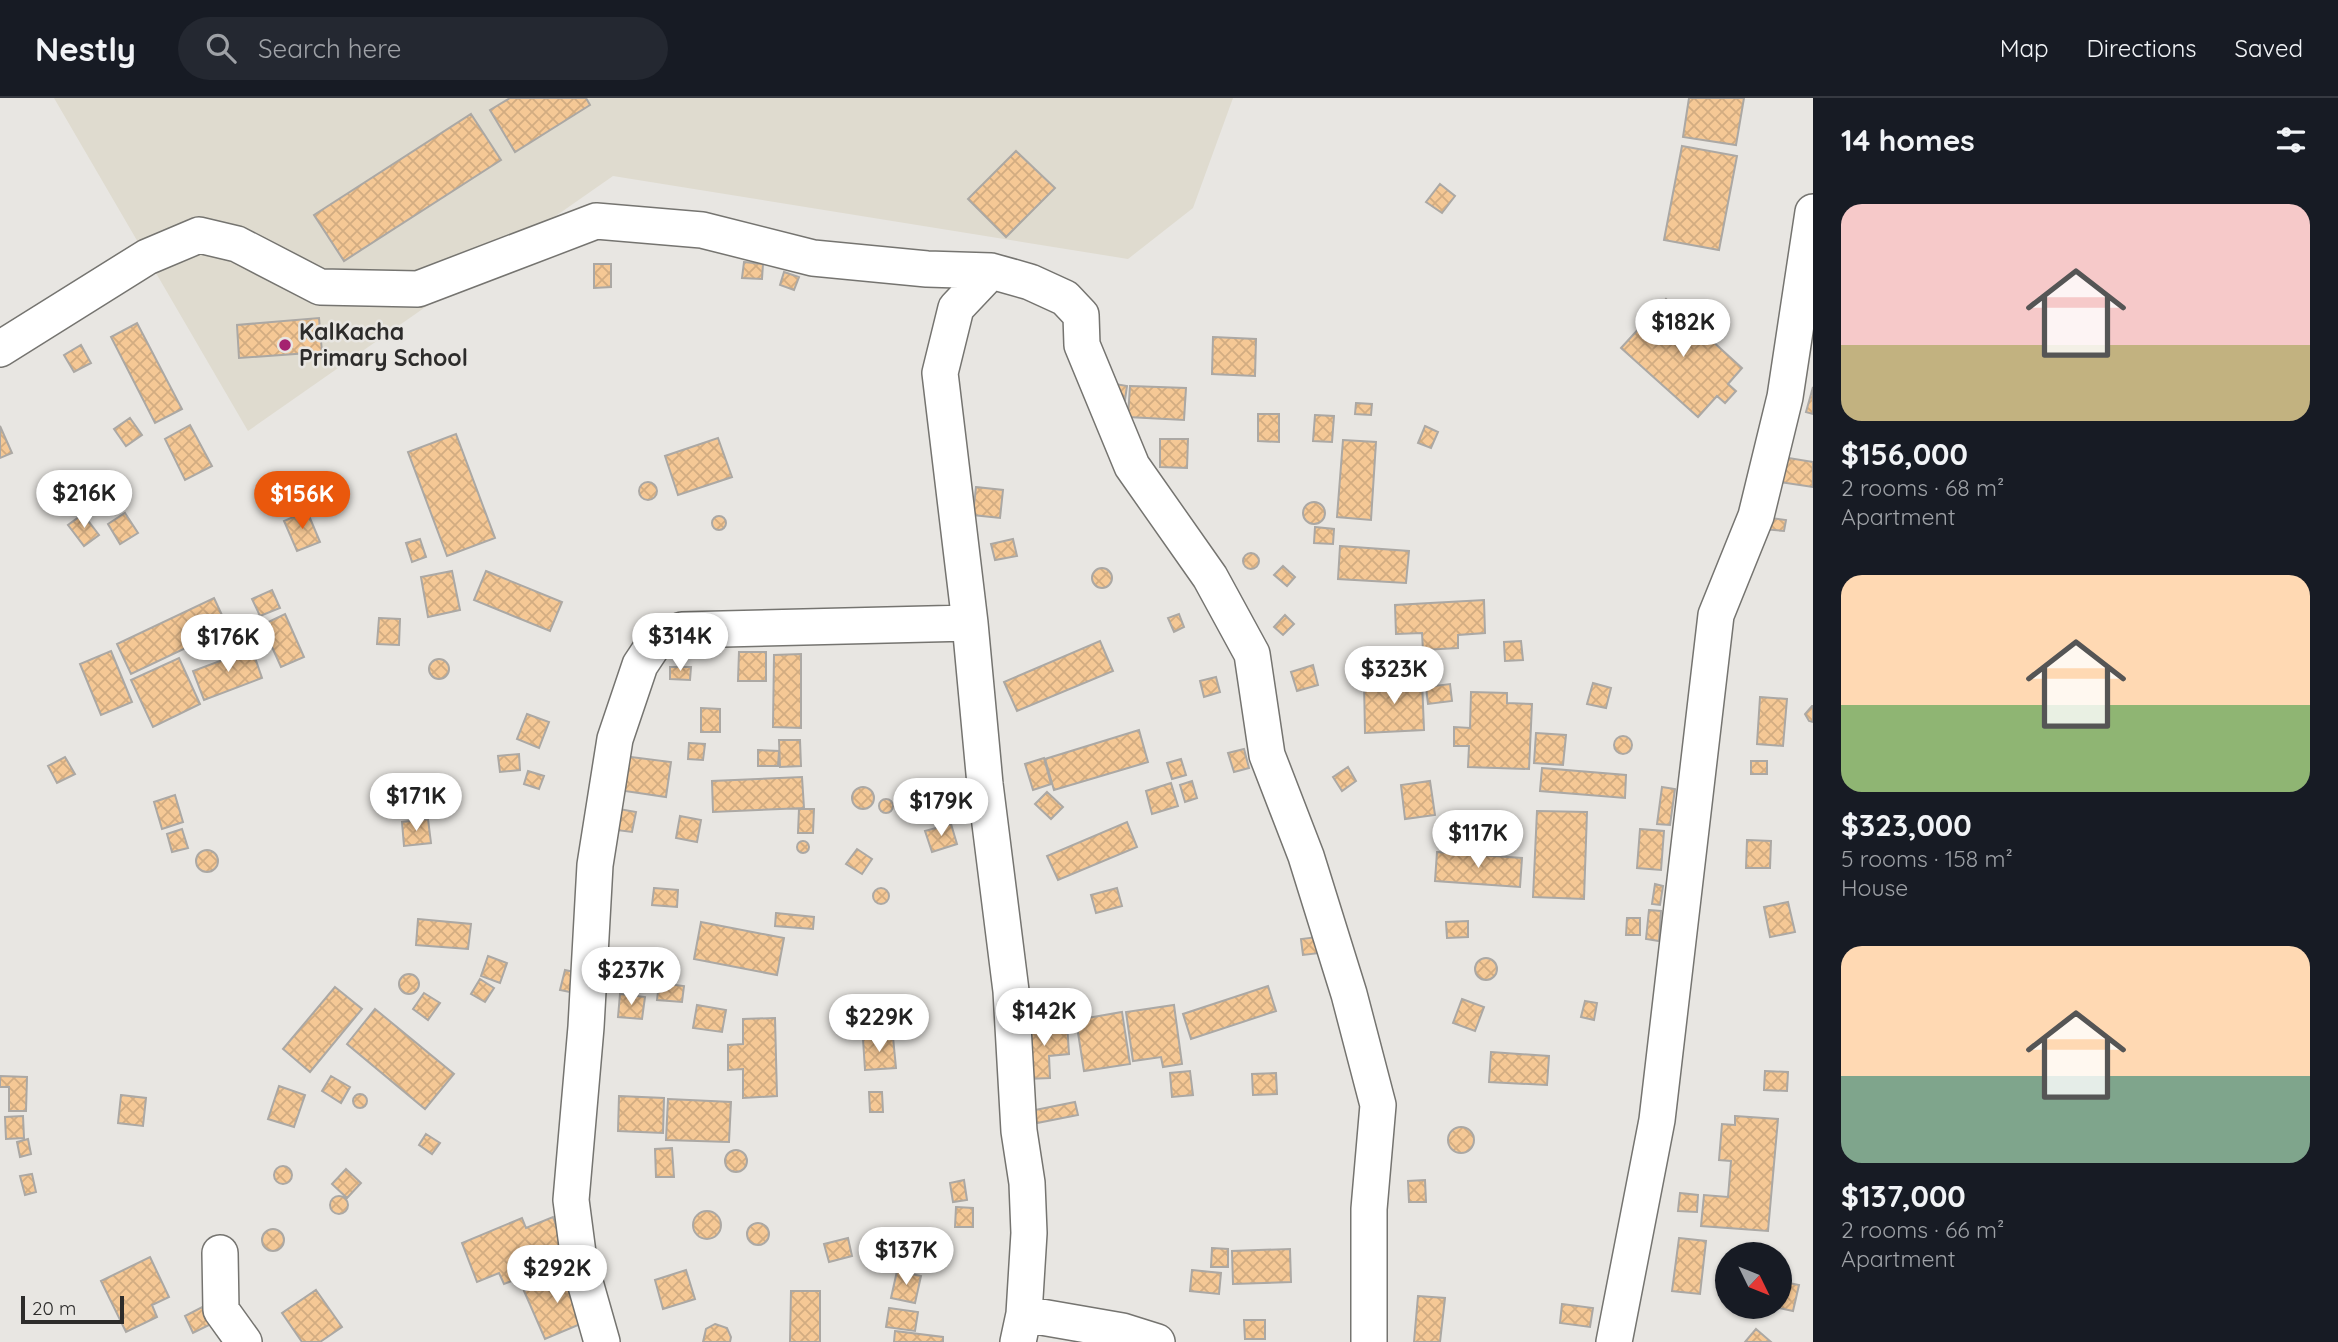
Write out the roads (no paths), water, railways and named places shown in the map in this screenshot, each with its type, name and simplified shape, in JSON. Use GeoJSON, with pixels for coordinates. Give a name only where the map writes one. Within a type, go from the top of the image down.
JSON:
{"type":"FeatureCollection","features":[{"type":"Feature","properties":{"kind":"street"},"geometry":{"type":"LineString","coordinates":[[1614,1342],[1657,1120],[1716,615],[1756,516],[1785,397],[1813,212]]}},
{"type":"Feature","properties":{"kind":"street"},"geometry":{"type":"LineString","coordinates":[[0,349],[147,257],[200,235],[237,244],[320,287],[418,289],[596,221],[702,230],[813,258],[927,269],[991,271],[1030,282],[1065,298],[1081,315],[1082,345],[1132,466],[1210,577],[1252,654],[1267,755],[1318,893],[1349,994],[1378,1105],[1369,1209],[1369,1342]]}},
{"type":"Feature","properties":{"kind":"street"},"geometry":{"type":"LineString","coordinates":[[991,271],[956,308],[940,373],[970,623],[985,784],[1011,990],[1019,1131],[1027,1183],[1029,1233],[1021,1328],[1122,1331],[1157,1342]]}},
{"type":"Feature","properties":{"kind":"street"},"geometry":{"type":"LineString","coordinates":[[602,1342],[579,1261],[571,1200],[586,1027],[595,865],[615,738],[640,665],[656,641],[681,630],[970,623]]}},
{"type":"Feature","properties":{"kind":"street"},"geometry":{"type":"LineString","coordinates":[[220,1253],[221,1310],[244,1342]]}},
{"type":"Feature","properties":{"kind":"place","name":"KalKacha Primary School"},"geometry":{"type":"Point","coordinates":[285,345]}}]}
